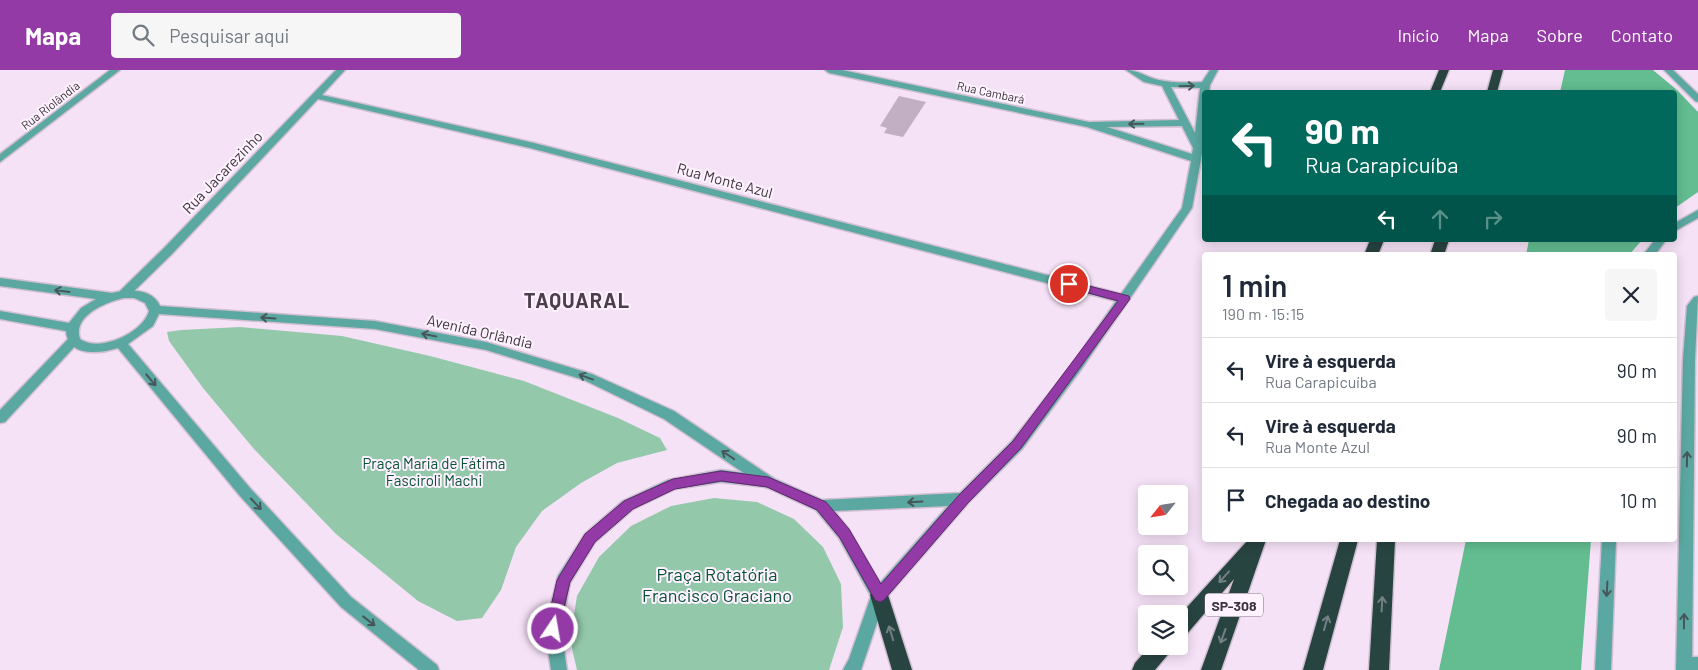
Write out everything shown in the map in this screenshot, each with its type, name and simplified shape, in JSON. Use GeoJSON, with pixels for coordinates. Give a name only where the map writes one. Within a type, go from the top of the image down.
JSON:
{"type":"FeatureCollection","features":[{"type":"Feature","properties":{"kind":"highway"},"geometry":{"type":"LineString","coordinates":[[1436,90],[1444,70]]}},
{"type":"Feature","properties":{"kind":"highway"},"geometry":{"type":"LineString","coordinates":[[1493,90],[1498,70]]}},
{"type":"Feature","properties":{"kind":"highway"},"geometry":{"type":"LineString","coordinates":[[1188,619],[1255,542]]}},
{"type":"Feature","properties":{"kind":"highway","name":"SP-308"},"geometry":{"type":"LineString","coordinates":[[1211,670],[1256,542]]}},
{"type":"Feature","properties":{"kind":"highway"},"geometry":{"type":"LineString","coordinates":[[1313,670],[1348,542]]}},
{"type":"Feature","properties":{"kind":"highway"},"geometry":{"type":"LineString","coordinates":[[1379,670],[1386,542]]}},
{"type":"Feature","properties":{"kind":"highway"},"geometry":{"type":"LineString","coordinates":[[880,596],[902,670]]}},
{"type":"Feature","properties":{"kind":"highway"},"geometry":{"type":"LineString","coordinates":[[1142,670],[1155,655]]}},
{"type":"Feature","properties":{"kind":"street","name":"Rua Riolândia"},"geometry":{"type":"LineString","coordinates":[[0,160],[116,70]]}},
{"type":"Feature","properties":{"kind":"street","name":"Rua Jacarezinho"},"geometry":{"type":"LineString","coordinates":[[124,294],[168,251],[341,70]]}},
{"type":"Feature","properties":{"kind":"street","name":"Rua Cambará"},"geometry":{"type":"LineString","coordinates":[[829,70],[1090,126],[1197,153]]}},
{"type":"Feature","properties":{"kind":"street"},"geometry":{"type":"LineString","coordinates":[[1204,90],[1205,85],[1214,70]]}},
{"type":"Feature","properties":{"kind":"street"},"geometry":{"type":"LineString","coordinates":[[1668,70],[1698,99]]}},
{"type":"Feature","properties":{"kind":"street"},"geometry":{"type":"LineString","coordinates":[[1133,71],[1152,81],[1165,84],[1178,86],[1205,85]]}},
{"type":"Feature","properties":{"kind":"street"},"geometry":{"type":"LineString","coordinates":[[1165,84],[1185,123],[1197,153]]}},
{"type":"Feature","properties":{"kind":"street","name":"Rua Monte Azul"},"geometry":{"type":"LineString","coordinates":[[316,96],[531,145],[1125,299]]}},
{"type":"Feature","properties":{"kind":"street"},"geometry":{"type":"LineString","coordinates":[[851,670],[856,663],[880,596],[963,499],[1017,445],[1125,299],[1187,208],[1197,153],[1202,110]]}},
{"type":"Feature","properties":{"kind":"street","name":"Rua Cambará"},"geometry":{"type":"LineString","coordinates":[[1090,126],[1185,123]]}},
{"type":"Feature","properties":{"kind":"street"},"geometry":{"type":"LineString","coordinates":[[1677,227],[1698,213]]}},
{"type":"Feature","properties":{"kind":"street"},"geometry":{"type":"LineString","coordinates":[[1651,252],[1659,242]]}},
{"type":"Feature","properties":{"kind":"street"},"geometry":{"type":"LineString","coordinates":[[0,282],[111,297]]}},
{"type":"Feature","properties":{"kind":"street"},"geometry":{"type":"LineString","coordinates":[[0,315],[72,334],[78,345],[86,348],[96,348],[120,343],[141,331],[148,324],[154,310],[152,300],[147,297],[141,294],[124,294],[111,297],[85,311],[76,319],[72,334],[0,418]]}},
{"type":"Feature","properties":{"kind":"street"},"geometry":{"type":"LineString","coordinates":[[1688,668],[1689,360],[1696,306]]}},
{"type":"Feature","properties":{"kind":"street","name":"Avenida Orlândia"},"geometry":{"type":"LineString","coordinates":[[154,310],[376,325],[486,346],[588,377],[669,415],[768,482]]}},
{"type":"Feature","properties":{"kind":"street"},"geometry":{"type":"LineString","coordinates":[[120,343],[245,492],[346,602],[431,670]]}},
{"type":"Feature","properties":{"kind":"street"},"geometry":{"type":"LineString","coordinates":[[559,670],[553,629],[564,580],[590,538],[628,505],[673,484],[721,476],[768,482],[821,506],[844,534],[880,596]]}},
{"type":"Feature","properties":{"kind":"street"},"geometry":{"type":"LineString","coordinates":[[821,506],[963,499]]}},
{"type":"Feature","properties":{"kind":"street"},"geometry":{"type":"LineString","coordinates":[[1602,670],[1609,542]]}},
{"type":"Feature","properties":{"kind":"green space"},"geometry":{"type":"Polygon","coordinates":[[[1565,70],[1653,70],[1677,90],[1560,90],[1565,70]]]}},
{"type":"Feature","properties":{"kind":"green space"},"geometry":{"type":"Polygon","coordinates":[[[1677,90],[1698,112],[1698,192],[1677,207],[1677,90]]]}},
{"type":"Feature","properties":{"kind":"green space"},"geometry":{"type":"Polygon","coordinates":[[[1529,242],[1640,242],[1632,252],[1527,252],[1529,242]]]}},
{"type":"Feature","properties":{"kind":"green space","name":"Praça Maria de Fátima Fasciroli Machi"},"geometry":{"type":"Polygon","coordinates":[[[240,327],[342,336],[430,356],[524,381],[618,418],[660,438],[667,450],[617,463],[581,483],[542,511],[516,547],[501,590],[482,618],[457,621],[418,601],[336,534],[254,449],[203,388],[169,341],[167,332],[240,327]]]}},
{"type":"Feature","properties":{"kind":"green space","name":"Praça Rotatória Francisco Graciano"},"geometry":{"type":"Polygon","coordinates":[[[714,498],[757,502],[794,519],[823,547],[841,584],[843,627],[829,670],[577,670],[570,640],[577,596],[599,557],[631,526],[671,506],[714,498]]]}},
{"type":"Feature","properties":{"kind":"green space"},"geometry":{"type":"Polygon","coordinates":[[[1466,542],[1591,542],[1581,670],[1439,670],[1466,542]]]}},
{"type":"Feature","properties":{"kind":"building"},"geometry":{"type":"Polygon","coordinates":[[[899,96],[926,102],[903,137],[884,133],[887,128],[880,126],[899,96]]]}},
{"type":"Feature","properties":{"kind":"district","name":"TAQUARAL"},"geometry":{"type":"Point","coordinates":[577,300]}},
{"type":"Feature","properties":{"kind":"route"},"geometry":{"type":"LineString","coordinates":[[553,629],[564,580],[590,538],[628,505],[673,484],[721,476],[768,482],[821,506],[844,534],[880,596],[963,499],[1017,445],[1125,299],[1069,284]]}}]}
